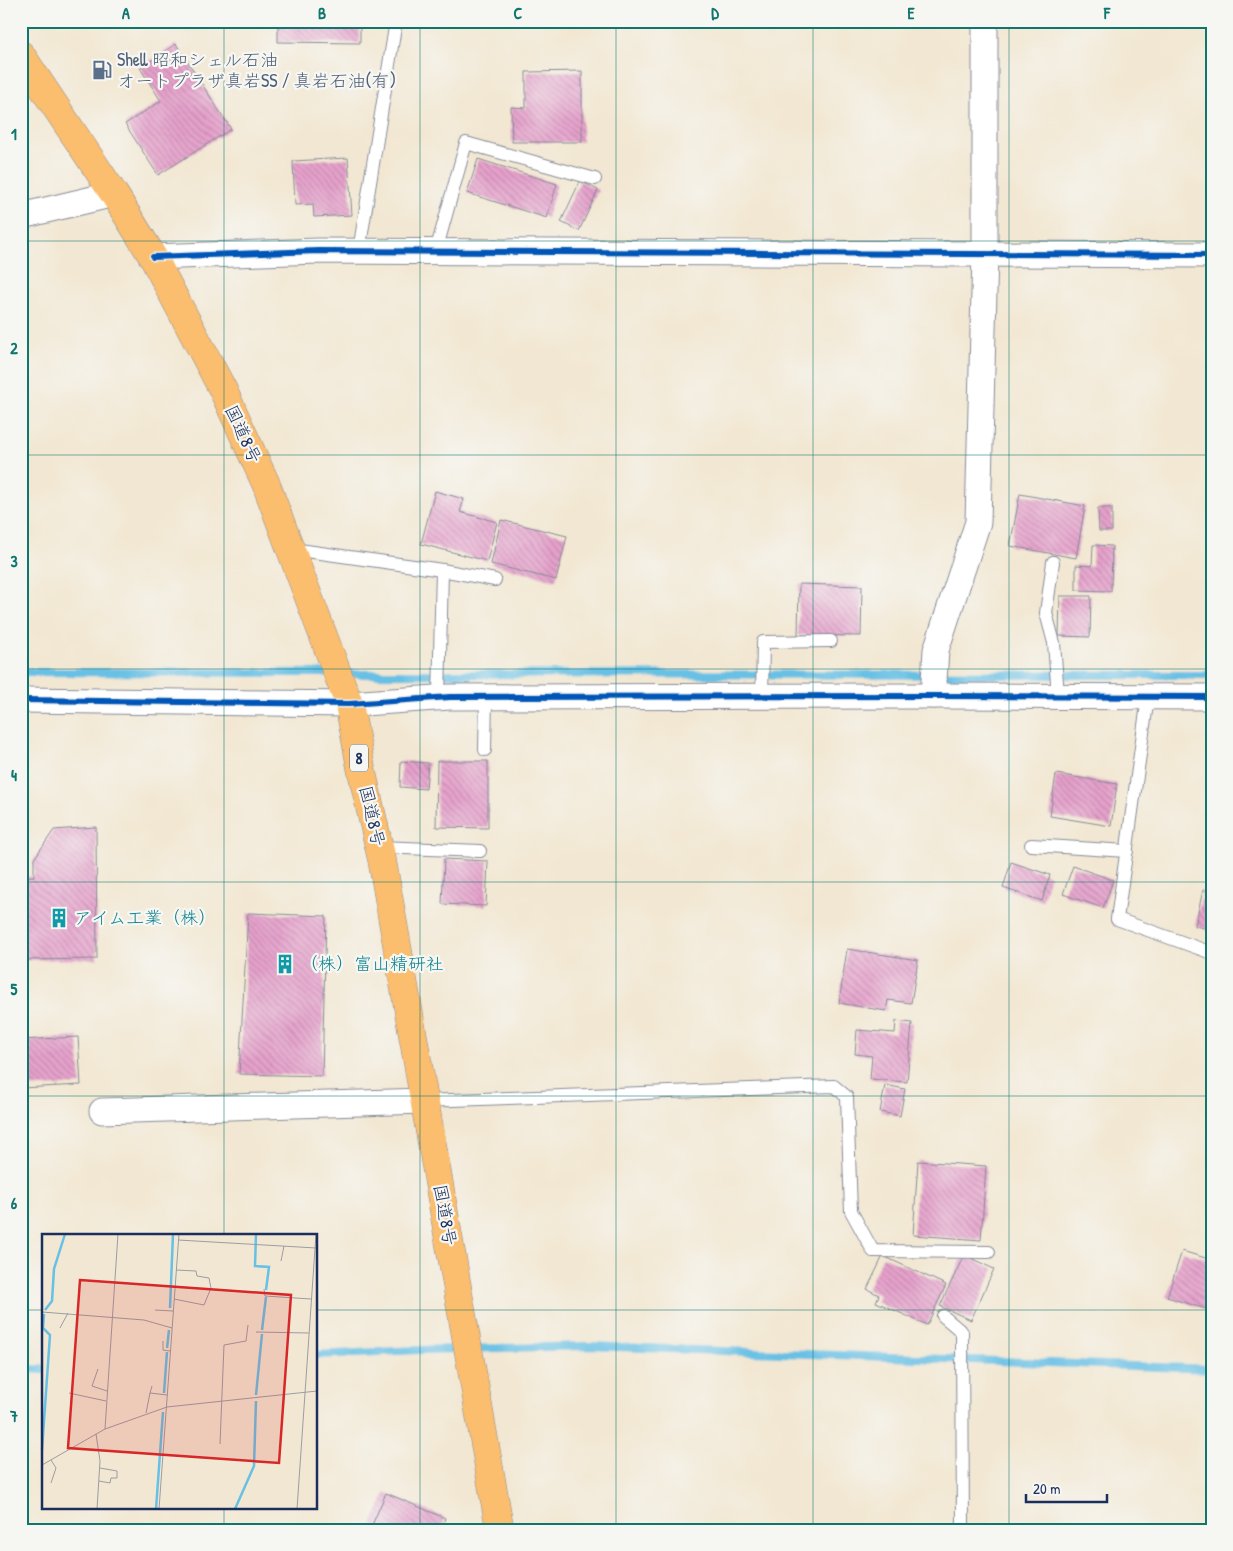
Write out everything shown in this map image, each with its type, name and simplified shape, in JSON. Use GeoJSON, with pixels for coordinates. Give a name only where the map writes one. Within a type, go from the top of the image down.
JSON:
{"type":"FeatureCollection","features":[{"type":"Feature","properties":{"kind":"highway","name":"国道8号"},"geometry":{"type":"LineString","coordinates":[[21,55],[114,194],[153,257],[224,390],[266,484],[292,549],[349,704],[360,768],[379,847],[500,1530]]}},
{"type":"Feature","properties":{"kind":"street"},"geometry":{"type":"LineString","coordinates":[[933,696],[936,650],[978,522],[985,254],[985,21]]}},
{"type":"Feature","properties":{"kind":"street"},"geometry":{"type":"LineString","coordinates":[[21,216],[114,194]]}},
{"type":"Feature","properties":{"kind":"street"},"geometry":{"type":"LineString","coordinates":[[153,257],[318,251],[1212,255]]}},
{"type":"Feature","properties":{"kind":"street"},"geometry":{"type":"LineString","coordinates":[[21,700],[349,704],[486,697],[1212,697]]}},
{"type":"Feature","properties":{"kind":"street"},"geometry":{"type":"LineString","coordinates":[[102,1111],[424,1101]]}},
{"type":"Feature","properties":{"kind":"lane"},"geometry":{"type":"LineString","coordinates":[[359,251],[396,21]]}},
{"type":"Feature","properties":{"kind":"lane"},"geometry":{"type":"LineString","coordinates":[[436,251],[466,144],[595,179]]}},
{"type":"Feature","properties":{"kind":"lane"},"geometry":{"type":"LineString","coordinates":[[292,549],[442,570],[495,580]]}},
{"type":"Feature","properties":{"kind":"lane"},"geometry":{"type":"LineString","coordinates":[[1053,562],[1046,614],[1054,643],[1058,696]]}},
{"type":"Feature","properties":{"kind":"lane"},"geometry":{"type":"LineString","coordinates":[[439,698],[442,570]]}},
{"type":"Feature","properties":{"kind":"lane"},"geometry":{"type":"LineString","coordinates":[[762,696],[763,642],[831,641]]}},
{"type":"Feature","properties":{"kind":"lane"},"geometry":{"type":"LineString","coordinates":[[485,750],[486,697]]}},
{"type":"Feature","properties":{"kind":"lane"},"geometry":{"type":"LineString","coordinates":[[1148,697],[1117,919],[1212,953]]}},
{"type":"Feature","properties":{"kind":"lane"},"geometry":{"type":"LineString","coordinates":[[1031,844],[1127,851]]}},
{"type":"Feature","properties":{"kind":"lane"},"geometry":{"type":"LineString","coordinates":[[379,847],[480,851]]}},
{"type":"Feature","properties":{"kind":"lane"},"geometry":{"type":"LineString","coordinates":[[424,1101],[834,1086],[847,1097],[851,1211],[873,1251],[989,1252]]}},
{"type":"Feature","properties":{"kind":"lane"},"geometry":{"type":"LineString","coordinates":[[943,1316],[962,1332],[962,1530]]}},
{"type":"Feature","properties":{"kind":"building"},"geometry":{"type":"Polygon","coordinates":[[[278,21],[360,21],[360,43],[278,42],[278,21]]]}},
{"type":"Feature","properties":{"kind":"building"},"geometry":{"type":"Polygon","coordinates":[[[176,44],[231,129],[158,175],[125,124],[161,101],[140,68],[176,44]]]}},
{"type":"Feature","properties":{"kind":"building"},"geometry":{"type":"Polygon","coordinates":[[[582,71],[582,142],[512,142],[511,107],[526,108],[526,72],[582,71]]]}},
{"type":"Feature","properties":{"kind":"building"},"geometry":{"type":"Polygon","coordinates":[[[348,158],[352,215],[314,217],[313,204],[295,205],[293,161],[348,158]]]}},
{"type":"Feature","properties":{"kind":"building"},"geometry":{"type":"Polygon","coordinates":[[[478,159],[557,184],[547,218],[467,193],[478,159]]]}},
{"type":"Feature","properties":{"kind":"building"},"geometry":{"type":"Polygon","coordinates":[[[580,181],[598,190],[579,231],[561,222],[580,181]]]}},
{"type":"Feature","properties":{"kind":"building"},"geometry":{"type":"Polygon","coordinates":[[[435,491],[464,499],[460,512],[497,522],[487,561],[421,544],[435,491]]]}},
{"type":"Feature","properties":{"kind":"building"},"geometry":{"type":"Polygon","coordinates":[[[1020,494],[1085,506],[1076,558],[1010,546],[1020,494]]]}},
{"type":"Feature","properties":{"kind":"building"},"geometry":{"type":"Polygon","coordinates":[[[1098,508],[1112,508],[1112,531],[1099,531],[1098,508]]]}},
{"type":"Feature","properties":{"kind":"building"},"geometry":{"type":"Polygon","coordinates":[[[501,520],[567,536],[556,580],[491,564],[501,520]]]}},
{"type":"Feature","properties":{"kind":"building"},"geometry":{"type":"Polygon","coordinates":[[[1093,545],[1112,546],[1111,591],[1076,590],[1076,565],[1092,566],[1093,545]]]}},
{"type":"Feature","properties":{"kind":"building"},"geometry":{"type":"Polygon","coordinates":[[[799,584],[862,586],[861,636],[798,635],[799,584]]]}},
{"type":"Feature","properties":{"kind":"building"},"geometry":{"type":"Polygon","coordinates":[[[1060,596],[1091,596],[1090,637],[1059,636],[1060,596]]]}},
{"type":"Feature","properties":{"kind":"building"},"geometry":{"type":"Polygon","coordinates":[[[401,761],[428,763],[426,789],[400,787],[401,761]]]}},
{"type":"Feature","properties":{"kind":"building"},"geometry":{"type":"Polygon","coordinates":[[[437,761],[488,761],[488,828],[436,827],[437,761]]]}},
{"type":"Feature","properties":{"kind":"building"},"geometry":{"type":"Polygon","coordinates":[[[1056,774],[1117,784],[1111,826],[1050,816],[1056,774]]]}},
{"type":"Feature","properties":{"kind":"building","name":"アイム工業（株）"},"geometry":{"type":"Polygon","coordinates":[[[96,827],[97,959],[21,960],[21,877],[34,876],[34,859],[54,830],[96,827]]]}},
{"type":"Feature","properties":{"kind":"building"},"geometry":{"type":"Polygon","coordinates":[[[444,859],[488,861],[486,906],[442,904],[444,859]]]}},
{"type":"Feature","properties":{"kind":"building"},"geometry":{"type":"Polygon","coordinates":[[[1011,862],[1050,875],[1042,901],[1003,888],[1011,862]]]}},
{"type":"Feature","properties":{"kind":"building"},"geometry":{"type":"Polygon","coordinates":[[[1073,866],[1113,880],[1103,908],[1063,894],[1073,866]]]}},
{"type":"Feature","properties":{"kind":"building"},"geometry":{"type":"Polygon","coordinates":[[[1203,890],[1212,891],[1212,930],[1195,926],[1203,890]]]}},
{"type":"Feature","properties":{"kind":"building","name":"（株）富山精研社"},"geometry":{"type":"Polygon","coordinates":[[[248,913],[326,916],[322,1076],[239,1074],[248,913]]]}},
{"type":"Feature","properties":{"kind":"building"},"geometry":{"type":"Polygon","coordinates":[[[847,949],[918,960],[911,1003],[888,1000],[886,1011],[839,1003],[847,949]]]}},
{"type":"Feature","properties":{"kind":"building"},"geometry":{"type":"Polygon","coordinates":[[[896,1021],[912,1023],[907,1082],[870,1079],[872,1056],[855,1054],[857,1030],[895,1033],[896,1021]]]}},
{"type":"Feature","properties":{"kind":"building"},"geometry":{"type":"Polygon","coordinates":[[[78,1037],[81,1085],[21,1088],[21,1040],[78,1037]]]}},
{"type":"Feature","properties":{"kind":"building"},"geometry":{"type":"Polygon","coordinates":[[[885,1085],[905,1089],[900,1116],[880,1112],[885,1085]]]}},
{"type":"Feature","properties":{"kind":"building"},"geometry":{"type":"Polygon","coordinates":[[[918,1161],[986,1166],[981,1240],[913,1235],[918,1161]]]}},
{"type":"Feature","properties":{"kind":"building"},"geometry":{"type":"Polygon","coordinates":[[[1182,1251],[1212,1260],[1212,1311],[1167,1297],[1182,1251]]]}},
{"type":"Feature","properties":{"kind":"building"},"geometry":{"type":"Polygon","coordinates":[[[964,1255],[994,1269],[971,1320],[940,1306],[964,1255]]]}},
{"type":"Feature","properties":{"kind":"building"},"geometry":{"type":"Polygon","coordinates":[[[883,1256],[946,1285],[927,1325],[876,1302],[879,1295],[867,1289],[883,1256]]]}},
{"type":"Feature","properties":{"kind":"building"},"geometry":{"type":"Polygon","coordinates":[[[386,1493],[445,1518],[441,1530],[384,1530],[372,1525],[386,1493]]]}},
{"type":"Feature","properties":{"kind":"waterway"},"geometry":{"type":"LineString","coordinates":[[21,672],[332,673]]}},
{"type":"Feature","properties":{"kind":"waterway"},"geometry":{"type":"LineString","coordinates":[[343,674],[1212,675]]}},
{"type":"Feature","properties":{"kind":"waterway"},"geometry":{"type":"LineString","coordinates":[[318,1355],[417,1350],[589,1346],[1212,1369]]}},
{"type":"Feature","properties":{"kind":"waterway"},"geometry":{"type":"LineString","coordinates":[[21,1370],[42,1369]]}},
{"type":"Feature","properties":{"kind":"cycle path"},"geometry":{"type":"LineString","coordinates":[[153,257],[318,251],[1212,255]]}},
{"type":"Feature","properties":{"kind":"cycle path"},"geometry":{"type":"LineString","coordinates":[[21,700],[349,704],[450,697],[1212,697]]}},
{"type":"Feature","properties":{"kind":"place","name":"Shell 昭和シェル石油 オートプラザ真岩SS / 真岩石油(有)"},"geometry":{"type":"Point","coordinates":[102,70]}},
{"type":"Feature","properties":{"kind":"place","name":"アイム工業（株）"},"geometry":{"type":"Point","coordinates":[59,918]}},
{"type":"Feature","properties":{"kind":"place","name":"（株）富山精研社"},"geometry":{"type":"Point","coordinates":[285,964]}}]}
